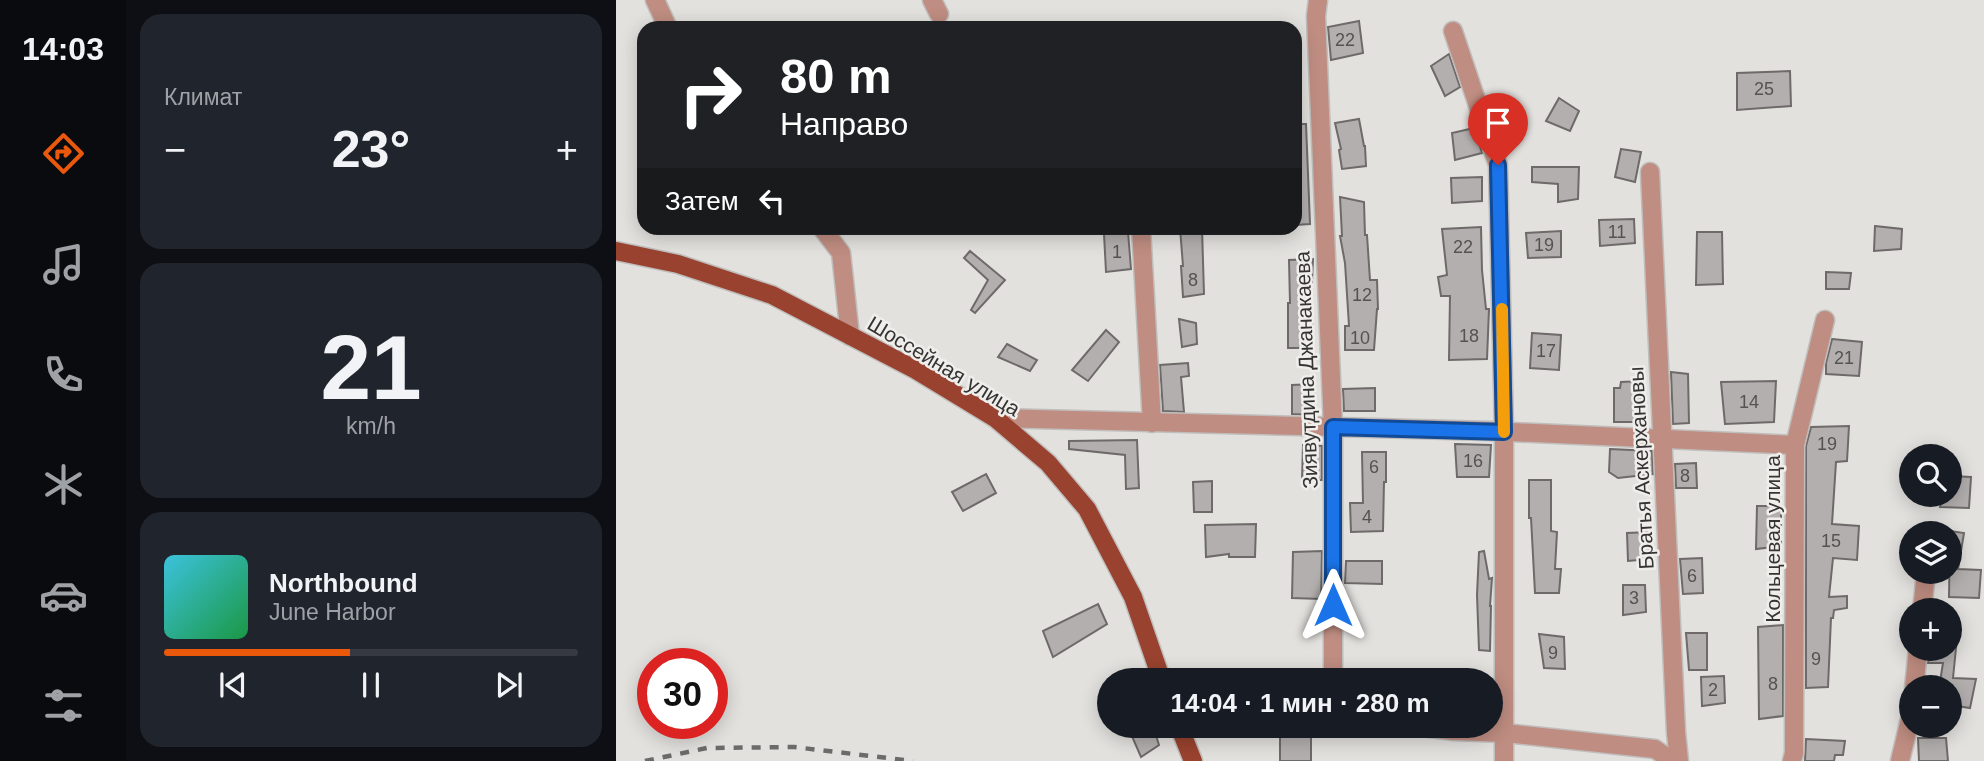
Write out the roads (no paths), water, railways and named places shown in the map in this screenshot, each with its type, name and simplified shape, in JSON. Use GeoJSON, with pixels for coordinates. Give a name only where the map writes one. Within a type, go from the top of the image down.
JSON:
{"type":"FeatureCollection","features":[{"type":"Feature","properties":{"kind":"main road","name":"Шоссейная улица"},"geometry":{"type":"LineString","coordinates":[[616,251],[678,264],[772,295],[916,370],[995,418],[1048,463],[1087,509],[1133,597],[1158,668]]}},
{"type":"Feature","properties":{"kind":"main road"},"geometry":{"type":"LineString","coordinates":[[1184,738],[1193,761]]}},
{"type":"Feature","properties":{"kind":"street"},"geometry":{"type":"LineString","coordinates":[[655,0],[665,21]]}},
{"type":"Feature","properties":{"kind":"street","name":"Зиявутдина Джанакаева"},"geometry":{"type":"LineString","coordinates":[[1317,8],[1333,427],[1333,668]]}},
{"type":"Feature","properties":{"kind":"street"},"geometry":{"type":"LineString","coordinates":[[1453,32],[1498,165],[1504,432],[1504,761]]}},
{"type":"Feature","properties":{"kind":"street","name":"Братья Аскерхановы"},"geometry":{"type":"LineString","coordinates":[[1650,172],[1679,761]]}},
{"type":"Feature","properties":{"kind":"street"},"geometry":{"type":"LineString","coordinates":[[827,235],[841,253],[850,336]]}},
{"type":"Feature","properties":{"kind":"street"},"geometry":{"type":"LineString","coordinates":[[1141,235],[1152,423]]}},
{"type":"Feature","properties":{"kind":"street","name":"Кольцевая улица"},"geometry":{"type":"LineString","coordinates":[[1792,761],[1795,445],[1825,320]]}},
{"type":"Feature","properties":{"kind":"street"},"geometry":{"type":"LineString","coordinates":[[995,418],[1504,432],[1795,445]]}},
{"type":"Feature","properties":{"kind":"street"},"geometry":{"type":"LineString","coordinates":[[1505,733],[1655,749],[1672,761]]}},
{"type":"Feature","properties":{"kind":"street"},"geometry":{"type":"LineString","coordinates":[[1900,761],[1906,738]]}},
{"type":"Feature","properties":{"kind":"railway"},"geometry":{"type":"LineString","coordinates":[[645,761],[707,748],[794,747],[913,761]]}}]}
